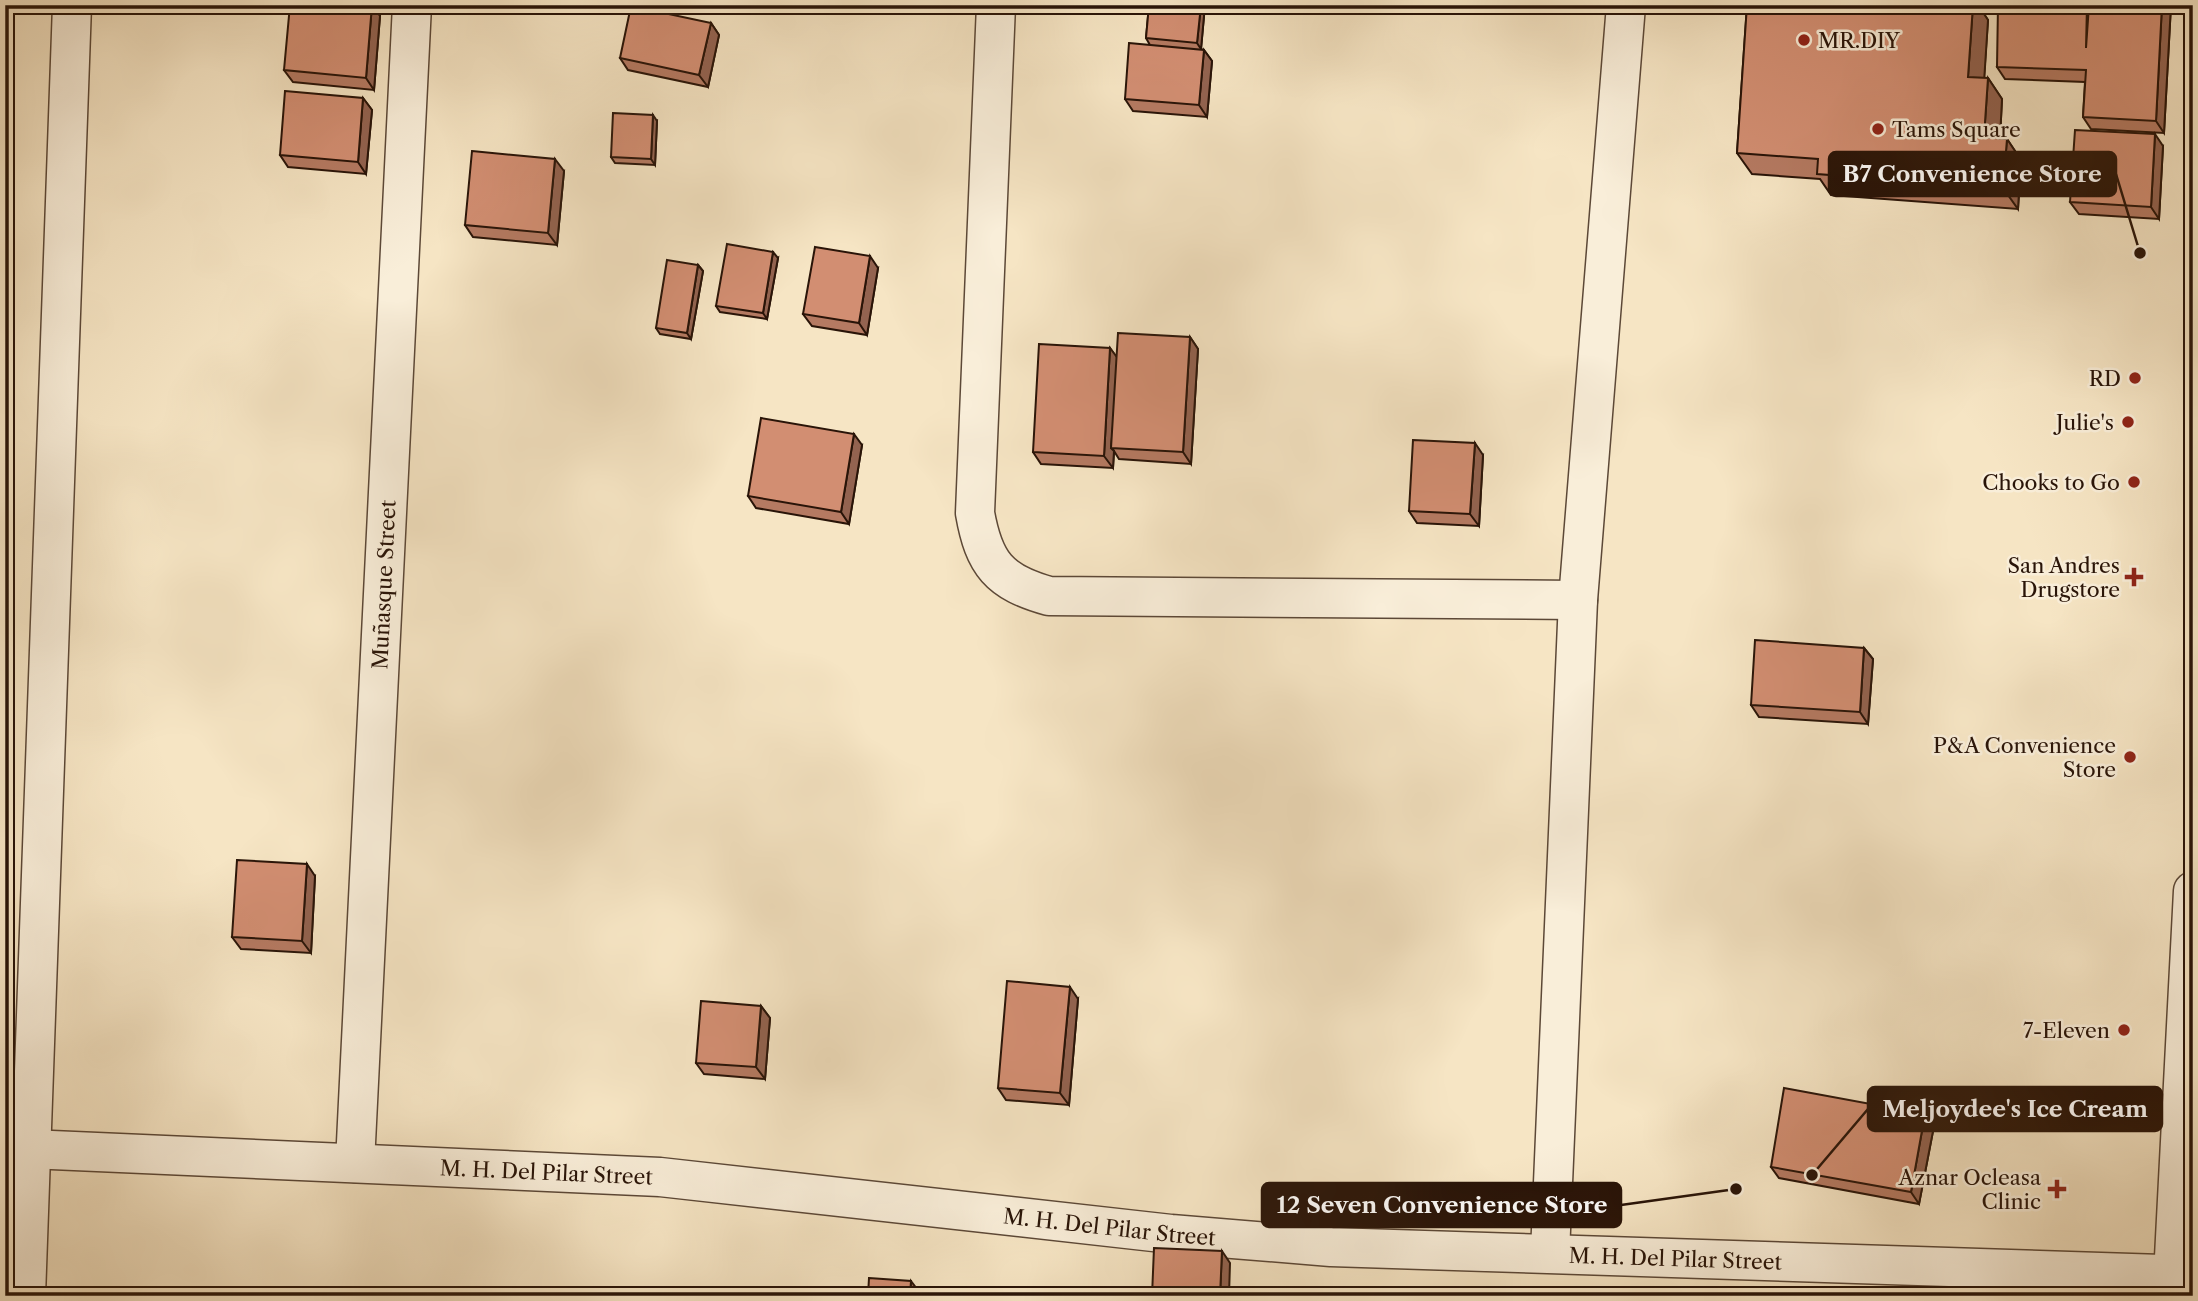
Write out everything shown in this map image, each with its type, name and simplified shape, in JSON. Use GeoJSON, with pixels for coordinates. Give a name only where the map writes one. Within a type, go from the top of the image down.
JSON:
{"type":"FeatureCollection","features":[{"type":"Feature","properties":{"kind":"street"},"geometry":{"type":"LineString","coordinates":[[26,1296],[17,1148],[72,5]]}},
{"type":"Feature","properties":{"kind":"street","name":"Muñasque Street"},"geometry":{"type":"LineString","coordinates":[[355,1163],[412,5]]}},
{"type":"Feature","properties":{"kind":"street"},"geometry":{"type":"LineString","coordinates":[[996,5],[975,513],[981,544],[999,574],[1023,589],[1049,596],[1577,600]]}},
{"type":"Feature","properties":{"kind":"street"},"geometry":{"type":"LineString","coordinates":[[1549,1253],[1577,600],[1626,5]]}},
{"type":"Feature","properties":{"kind":"street"},"geometry":{"type":"LineString","coordinates":[[2179,1282],[2193,891]]}},
{"type":"Feature","properties":{"kind":"street","name":"M. H. Del Pilar Street"},"geometry":{"type":"LineString","coordinates":[[17,1148],[660,1177],[1171,1234],[1331,1247],[1549,1253],[2179,1282]]}},
{"type":"Feature","properties":{"kind":"building"},"geometry":{"type":"Polygon","coordinates":[[[290,5],[372,5],[366,78],[284,70],[290,5]]]}},
{"type":"Feature","properties":{"kind":"building"},"geometry":{"type":"Polygon","coordinates":[[[1149,5],[1201,5],[1197,43],[1146,38],[1149,5]]]}},
{"type":"Feature","properties":{"kind":"building","name":"Tams Square"},"geometry":{"type":"Polygon","coordinates":[[[1747,5],[1973,5],[1968,77],[1988,78],[1984,137],[2007,139],[2003,188],[1817,174],[1818,159],[1737,153],[1747,5]]]}},
{"type":"Feature","properties":{"kind":"building"},"geometry":{"type":"Polygon","coordinates":[[[1998,5],[2087,5],[2086,48],[2089,5],[2162,5],[2156,121],[2083,117],[2086,70],[1997,67],[1998,5]]]}},
{"type":"Feature","properties":{"kind":"building"},"geometry":{"type":"Polygon","coordinates":[[[631,6],[711,23],[699,75],[620,58],[631,6]]]}},
{"type":"Feature","properties":{"kind":"building"},"geometry":{"type":"Polygon","coordinates":[[[1129,43],[1204,50],[1199,105],[1125,99],[1129,43]]]}},
{"type":"Feature","properties":{"kind":"building"},"geometry":{"type":"Polygon","coordinates":[[[285,91],[363,98],[358,162],[280,155],[285,91]]]}},
{"type":"Feature","properties":{"kind":"building"},"geometry":{"type":"Polygon","coordinates":[[[613,113],[653,115],[651,159],[611,157],[613,113]]]}},
{"type":"Feature","properties":{"kind":"building"},"geometry":{"type":"Polygon","coordinates":[[[2075,130],[2155,134],[2151,207],[2070,202],[2075,130]]]}},
{"type":"Feature","properties":{"kind":"building"},"geometry":{"type":"Polygon","coordinates":[[[472,151],[555,159],[548,233],[465,225],[472,151]]]}},
{"type":"Feature","properties":{"kind":"building"},"geometry":{"type":"Polygon","coordinates":[[[727,244],[773,252],[763,313],[716,306],[727,244]]]}},
{"type":"Feature","properties":{"kind":"building"},"geometry":{"type":"Polygon","coordinates":[[[815,247],[870,256],[859,323],[803,314],[815,247]]]}},
{"type":"Feature","properties":{"kind":"building"},"geometry":{"type":"Polygon","coordinates":[[[667,260],[698,265],[687,333],[656,328],[667,260]]]}},
{"type":"Feature","properties":{"kind":"building"},"geometry":{"type":"Polygon","coordinates":[[[1118,333],[1190,337],[1183,452],[1111,448],[1118,333]]]}},
{"type":"Feature","properties":{"kind":"building"},"geometry":{"type":"Polygon","coordinates":[[[1039,344],[1110,348],[1104,456],[1033,452],[1039,344]]]}},
{"type":"Feature","properties":{"kind":"building"},"geometry":{"type":"Polygon","coordinates":[[[761,418],[854,434],[841,512],[748,496],[761,418]]]}},
{"type":"Feature","properties":{"kind":"building"},"geometry":{"type":"Polygon","coordinates":[[[1413,440],[1475,443],[1470,514],[1409,511],[1413,440]]]}},
{"type":"Feature","properties":{"kind":"building"},"geometry":{"type":"Polygon","coordinates":[[[1755,640],[1864,648],[1860,712],[1751,705],[1755,640]]]}},
{"type":"Feature","properties":{"kind":"building"},"geometry":{"type":"Polygon","coordinates":[[[237,860],[307,864],[302,941],[232,937],[237,860]]]}},
{"type":"Feature","properties":{"kind":"building"},"geometry":{"type":"Polygon","coordinates":[[[1007,981],[1070,987],[1060,1093],[998,1088],[1007,981]]]}},
{"type":"Feature","properties":{"kind":"building"},"geometry":{"type":"Polygon","coordinates":[[[701,1001],[761,1006],[756,1067],[696,1063],[701,1001]]]}},
{"type":"Feature","properties":{"kind":"building"},"geometry":{"type":"Polygon","coordinates":[[[1784,1088],[1925,1114],[1911,1192],[1771,1167],[1784,1088]]]}},
{"type":"Feature","properties":{"kind":"building"},"geometry":{"type":"Polygon","coordinates":[[[1154,1248],[1222,1251],[1220,1296],[1152,1296],[1154,1248]]]}},
{"type":"Feature","properties":{"kind":"building"},"geometry":{"type":"Polygon","coordinates":[[[869,1278],[911,1281],[910,1296],[868,1296],[869,1278]]]}},
{"type":"Feature","properties":{"kind":"place","name":"MR.DIY"},"geometry":{"type":"Point","coordinates":[1804,40]}},
{"type":"Feature","properties":{"kind":"place","name":"Tams Square"},"geometry":{"type":"Point","coordinates":[1878,129]}},
{"type":"Feature","properties":{"kind":"place","name":"B7 Convenience Store"},"geometry":{"type":"Point","coordinates":[2140,253]}},
{"type":"Feature","properties":{"kind":"place","name":"RD"},"geometry":{"type":"Point","coordinates":[2135,378]}},
{"type":"Feature","properties":{"kind":"place","name":"Julie's"},"geometry":{"type":"Point","coordinates":[2128,422]}},
{"type":"Feature","properties":{"kind":"place","name":"Chooks to Go"},"geometry":{"type":"Point","coordinates":[2134,482]}},
{"type":"Feature","properties":{"kind":"place","name":"San Andres Drugstore"},"geometry":{"type":"Point","coordinates":[2134,577]}},
{"type":"Feature","properties":{"kind":"place","name":"P&A Convenience Store"},"geometry":{"type":"Point","coordinates":[2130,757]}},
{"type":"Feature","properties":{"kind":"place","name":"7-Eleven"},"geometry":{"type":"Point","coordinates":[2124,1030]}},
{"type":"Feature","properties":{"kind":"place","name":"Meljoydee's Ice Cream"},"geometry":{"type":"Point","coordinates":[1812,1175]}},
{"type":"Feature","properties":{"kind":"place","name":"12 Seven Convenience Store"},"geometry":{"type":"Point","coordinates":[1736,1189]}},
{"type":"Feature","properties":{"kind":"place","name":"Aznar Ocleasa Clinic"},"geometry":{"type":"Point","coordinates":[2057,1189]}}]}
